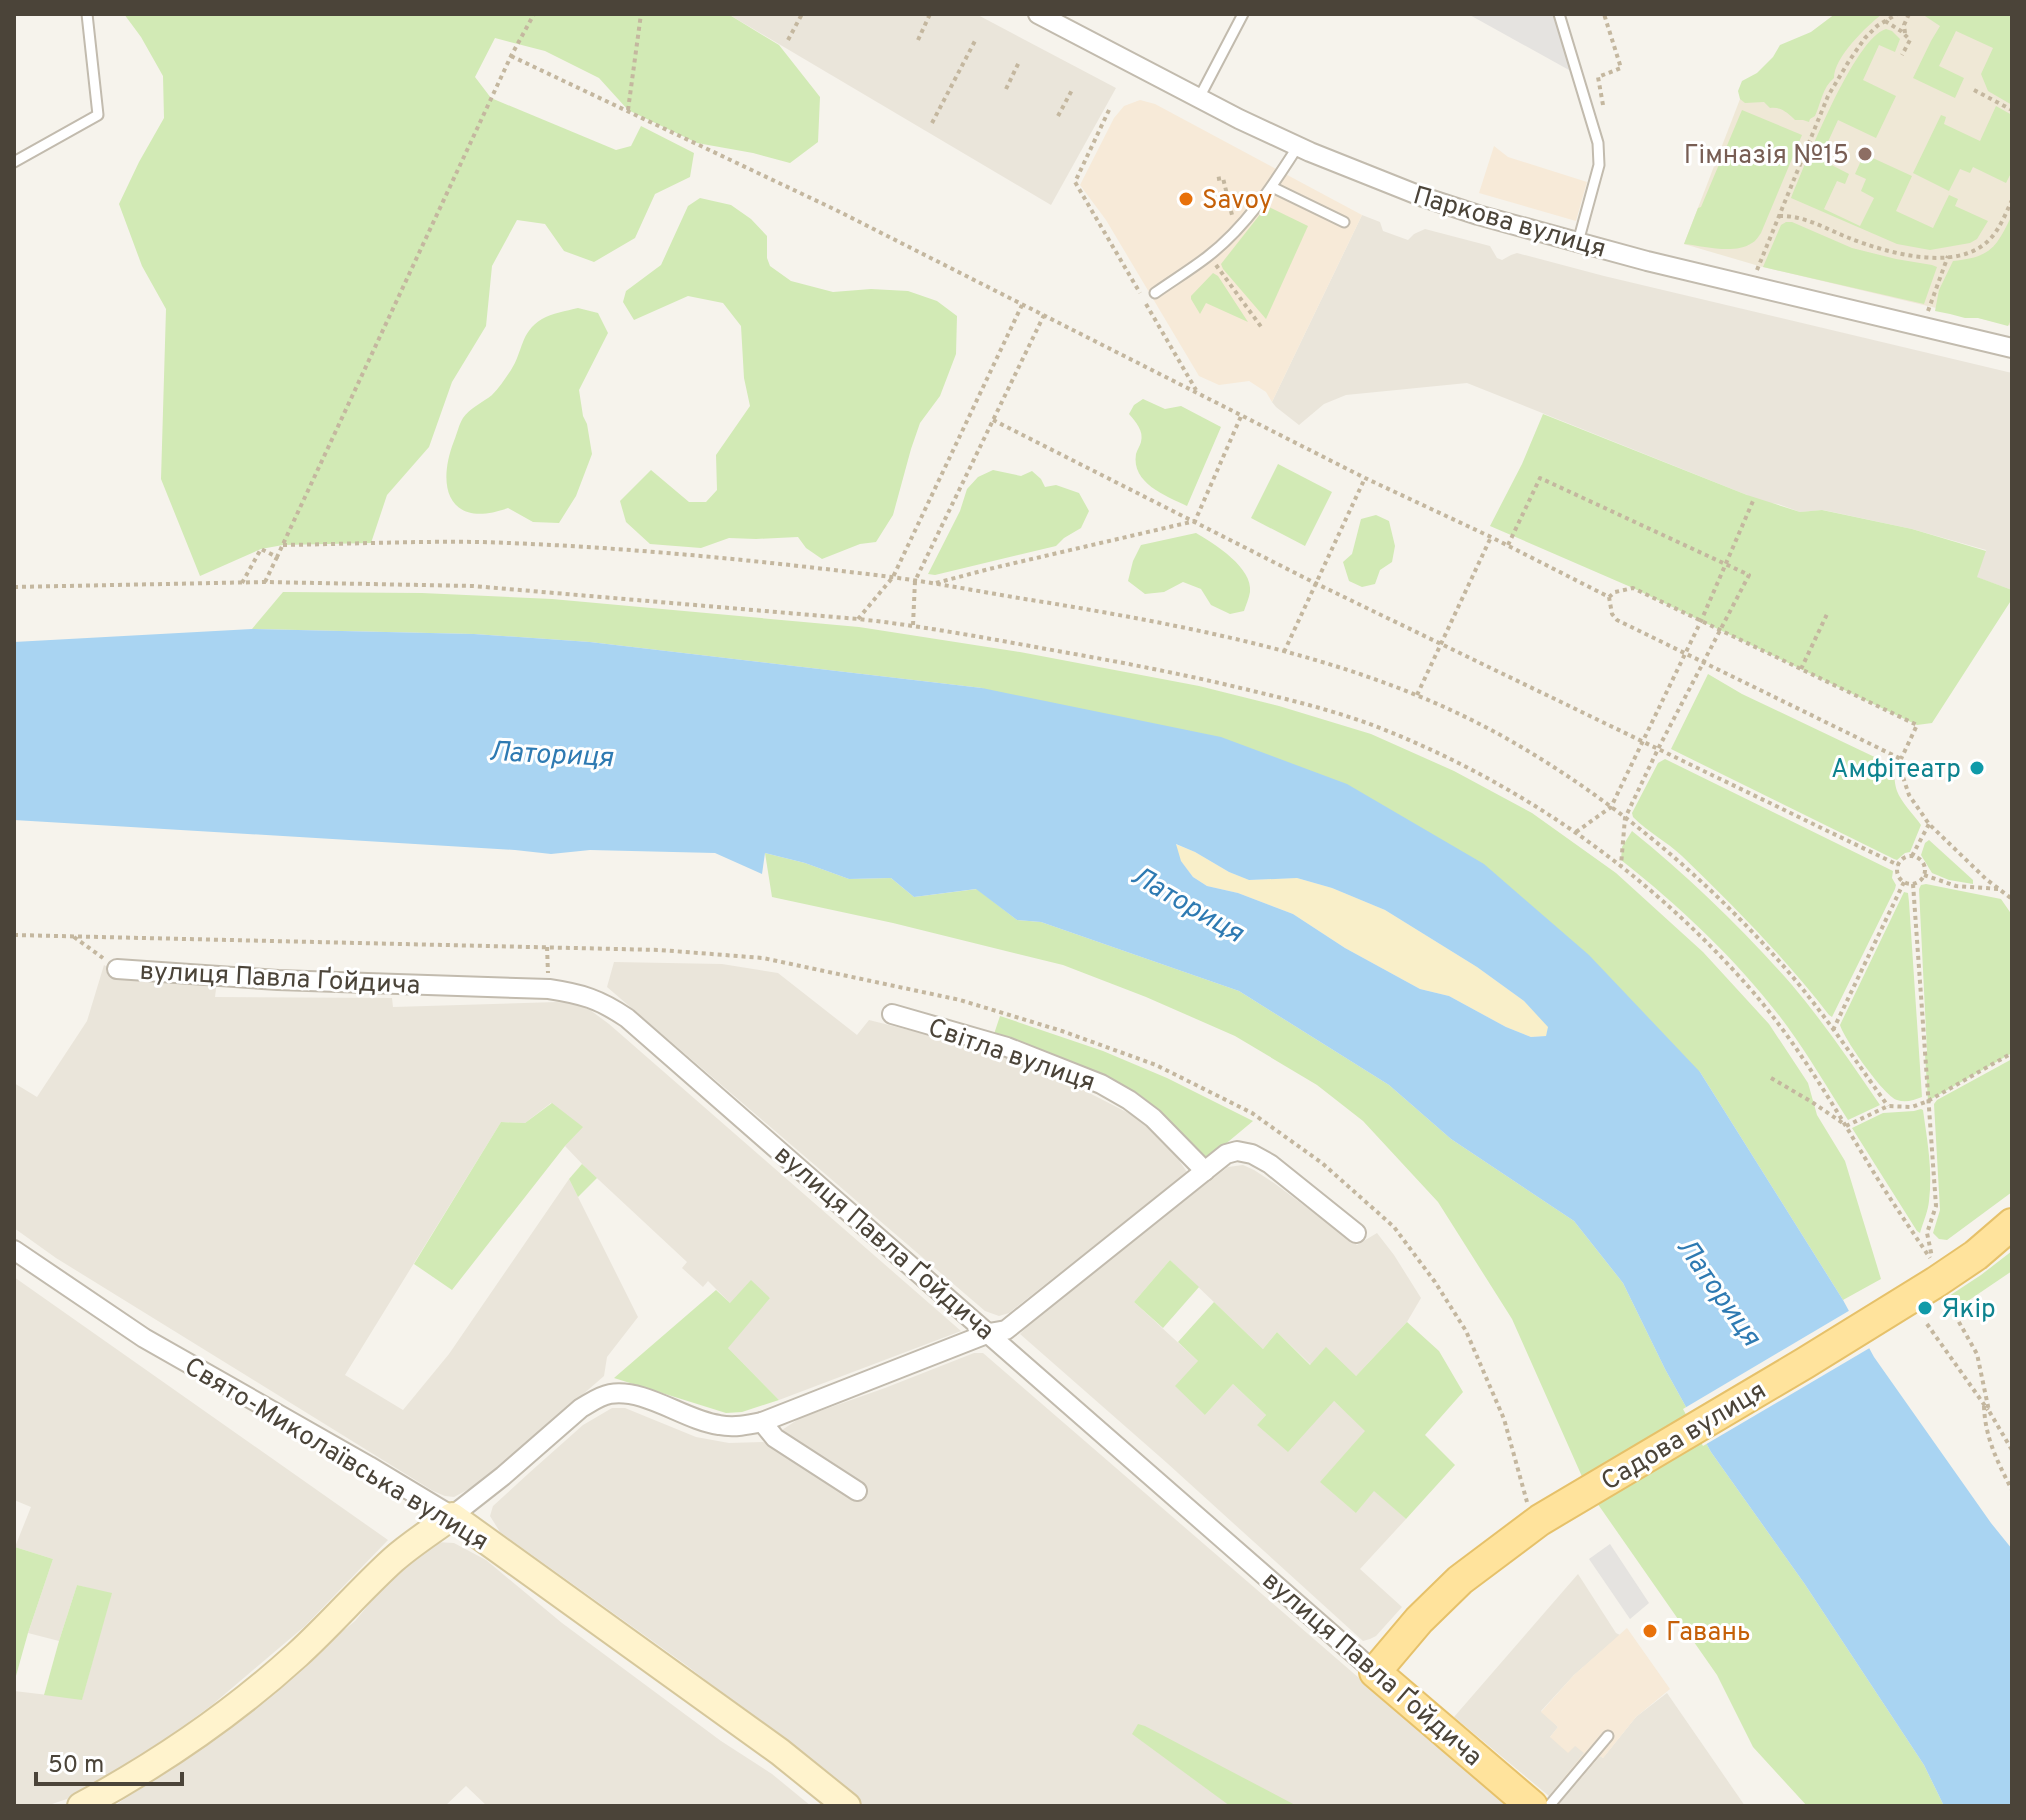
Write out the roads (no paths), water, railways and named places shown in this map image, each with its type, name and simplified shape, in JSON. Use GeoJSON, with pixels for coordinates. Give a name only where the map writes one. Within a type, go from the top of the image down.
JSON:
{"type":"FeatureCollection","features":[{"type":"Feature","properties":{"kind":"main road","name":"Садова вулиця"},"geometry":{"type":"LineString","coordinates":[[1375,1672],[1419,1620],[1534,1514],[1932,1294],[2012,1224]]}},
{"type":"Feature","properties":{"kind":"main road","name":"вулиця Павла Ґойдича"},"geometry":{"type":"LineString","coordinates":[[1375,1672],[1532,1806]]}},
{"type":"Feature","properties":{"kind":"street","name":"Паркова вулиця"},"geometry":{"type":"LineString","coordinates":[[1038,14],[1239,119],[1423,197],[1647,261],[2012,348]]}},
{"type":"Feature","properties":{"kind":"street","name":"вулиця Павла Ґойдича"},"geometry":{"type":"LineString","coordinates":[[117,969],[278,980],[549,989],[578,993],[606,1003],[627,1018],[1375,1672]]}},
{"type":"Feature","properties":{"kind":"street","name":"Світла вулиця"},"geometry":{"type":"LineString","coordinates":[[892,1014],[1007,1047],[1101,1084],[1153,1118],[1205,1171]]}},
{"type":"Feature","properties":{"kind":"street"},"geometry":{"type":"LineString","coordinates":[[81,1806],[164,1756],[227,1712],[294,1657],[394,1560],[503,1476],[581,1408],[595,1400],[609,1394],[623,1394],[644,1398],[717,1425],[743,1426],[762,1422],[989,1333],[1006,1330],[1226,1154],[1237,1151],[1252,1154],[1270,1164],[1356,1233]]}},
{"type":"Feature","properties":{"kind":"street","name":"Свято-Миколаївська вулиця"},"geometry":{"type":"LineString","coordinates":[[14,1250],[144,1338],[452,1516],[780,1752],[847,1806]]}},
{"type":"Feature","properties":{"kind":"street"},"geometry":{"type":"LineString","coordinates":[[762,1422],[775,1438],[857,1491]]}},
{"type":"Feature","properties":{"kind":"lane"},"geometry":{"type":"LineString","coordinates":[[14,162],[98,115],[87,14]]}},
{"type":"Feature","properties":{"kind":"lane"},"geometry":{"type":"LineString","coordinates":[[1199,98],[1243,14]]}},
{"type":"Feature","properties":{"kind":"lane"},"geometry":{"type":"LineString","coordinates":[[1559,14],[1598,143],[1599,165],[1578,242]]}},
{"type":"Feature","properties":{"kind":"lane"},"geometry":{"type":"LineString","coordinates":[[1155,293],[1209,256],[1237,230],[1272,187],[1298,146]]}},
{"type":"Feature","properties":{"kind":"lane"},"geometry":{"type":"LineString","coordinates":[[1272,187],[1344,222]]}},
{"type":"Feature","properties":{"kind":"lane"},"geometry":{"type":"LineString","coordinates":[[1549,1806],[1608,1736]]}},
{"type":"Feature","properties":{"kind":"water","name":"Латориця"},"geometry":{"type":"Polygon","coordinates":[[[252,629],[474,634],[590,642],[982,688],[1221,737],[1347,784],[1484,864],[1589,955],[1700,1072],[1843,1300],[1874,1357],[2012,1549],[2012,1806],[1944,1806],[1924,1765],[1804,1583],[1711,1452],[1665,1369],[1623,1283],[1574,1221],[1451,1139],[1389,1085],[1239,991],[1041,922],[1017,920],[976,889],[914,897],[891,878],[849,879],[765,853],[762,874],[715,853],[590,850],[551,854],[14,820],[14,642],[252,629]],[[1176,844],[1181,861],[1193,877],[1207,886],[1238,893],[1293,914],[1345,948],[1420,989],[1449,996],[1531,1037],[1546,1036],[1548,1027],[1524,1001],[1477,967],[1385,910],[1332,888],[1297,878],[1249,880],[1176,844]]]}},
{"type":"Feature","properties":{"kind":"place","name":"Гімназія №15"},"geometry":{"type":"Point","coordinates":[1865,154]}},
{"type":"Feature","properties":{"kind":"place","name":"Savoy"},"geometry":{"type":"Point","coordinates":[1186,199]}},
{"type":"Feature","properties":{"kind":"place","name":"Амфітеатр"},"geometry":{"type":"Point","coordinates":[1977,768]}},
{"type":"Feature","properties":{"kind":"place","name":"Якір"},"geometry":{"type":"Point","coordinates":[1925,1308]}},
{"type":"Feature","properties":{"kind":"place","name":"Гавань"},"geometry":{"type":"Point","coordinates":[1650,1631]}}]}
